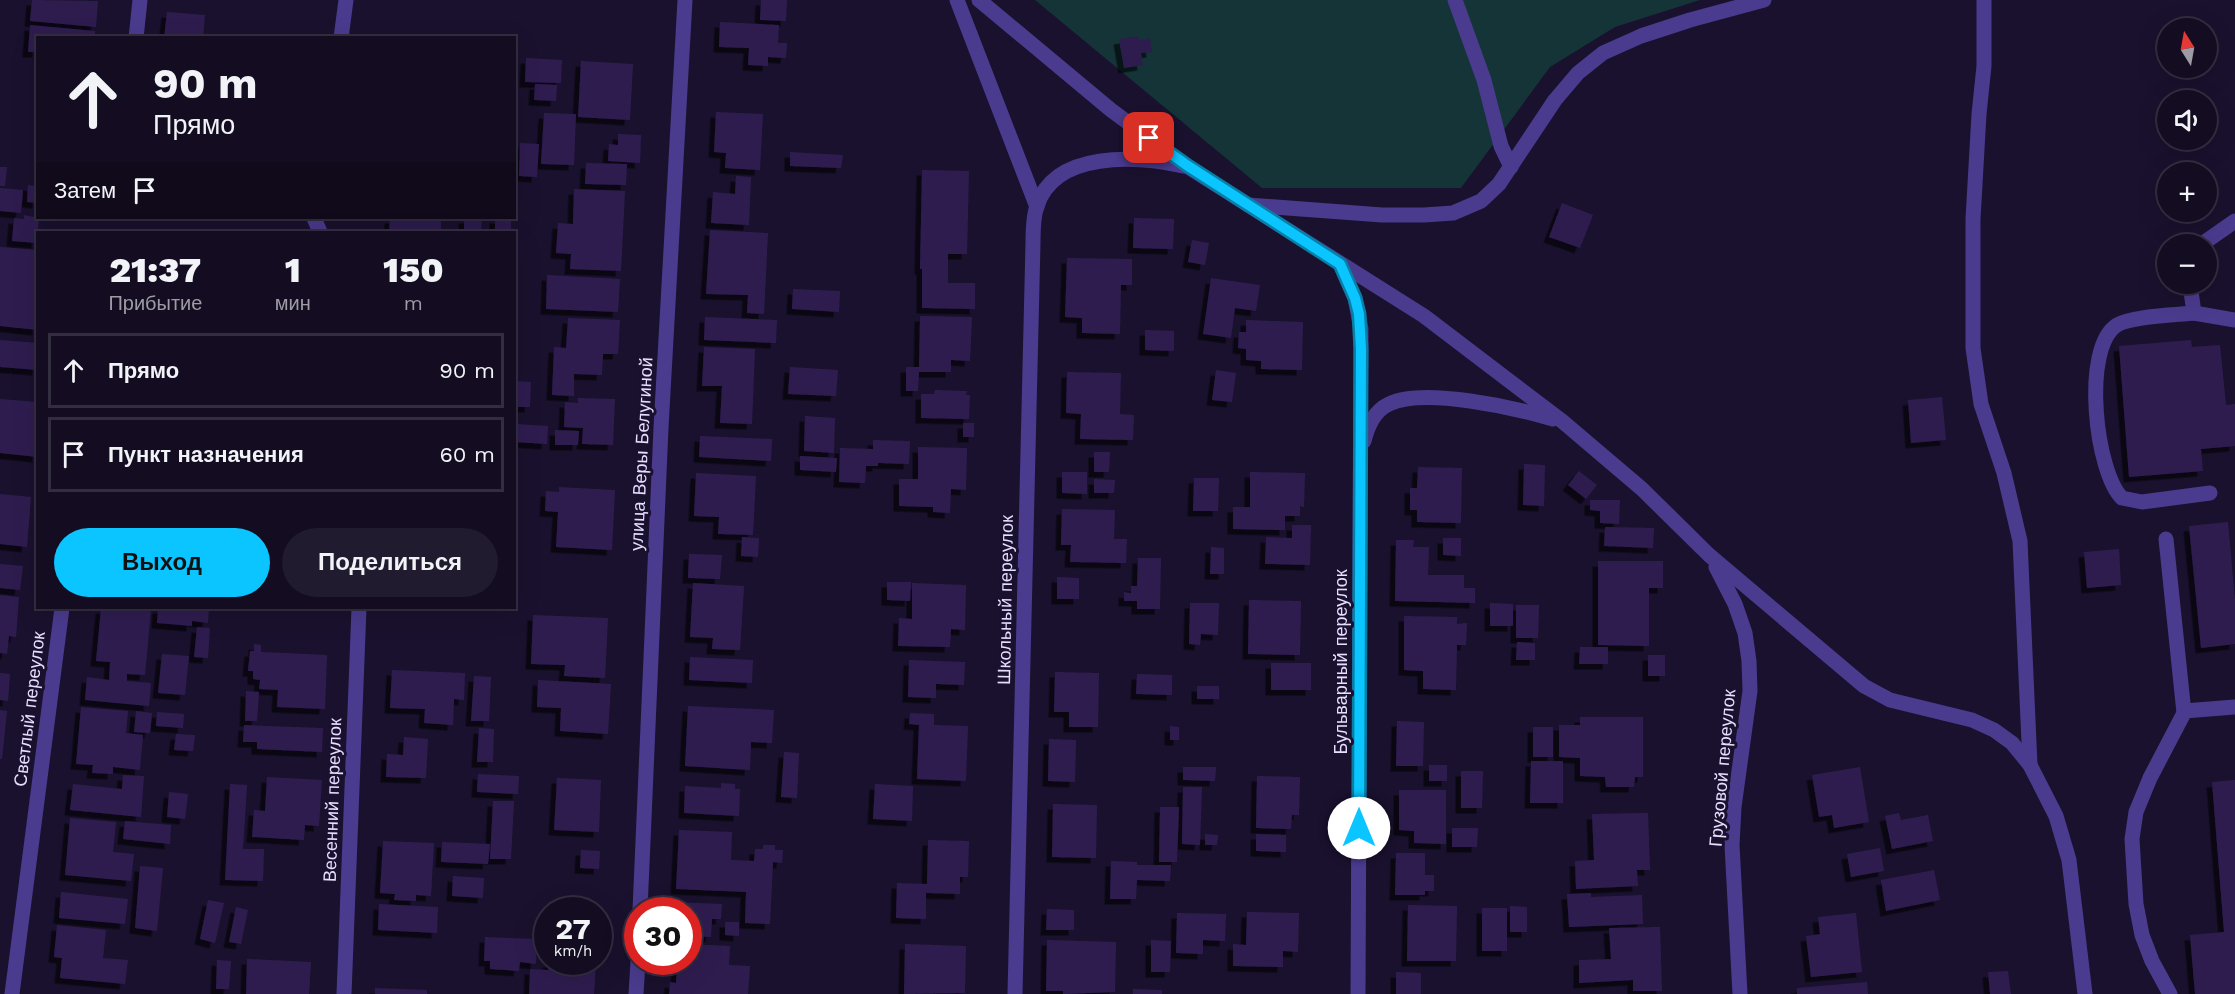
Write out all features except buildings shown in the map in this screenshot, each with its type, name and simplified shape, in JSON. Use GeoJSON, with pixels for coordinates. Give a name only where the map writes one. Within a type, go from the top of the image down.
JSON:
{"type":"FeatureCollection","features":[{"type":"Feature","properties":{"kind":"street"},"geometry":{"type":"LineString","coordinates":[[136,36],[140,0]]}},
{"type":"Feature","properties":{"kind":"street"},"geometry":{"type":"LineString","coordinates":[[341,36],[346,0]]}},
{"type":"Feature","properties":{"kind":"street","name":"улица Веры Белугиной"},"geometry":{"type":"LineString","coordinates":[[641,897],[661,440],[685,0]]}},
{"type":"Feature","properties":{"kind":"street"},"geometry":{"type":"LineString","coordinates":[[957,0],[1036,207]]}},
{"type":"Feature","properties":{"kind":"street"},"geometry":{"type":"LineString","coordinates":[[979,0],[995,6],[1111,110],[1188,166],[1424,316],[1562,421],[1642,489],[1709,555],[1864,686],[1890,700],[1972,720],[1994,730],[2012,743],[2030,765],[2056,816],[2068,860],[2085,994]]}},
{"type":"Feature","properties":{"kind":"street"},"geometry":{"type":"LineString","coordinates":[[1455,0],[1484,80],[1501,146],[1511,167]]}},
{"type":"Feature","properties":{"kind":"street"},"geometry":{"type":"LineString","coordinates":[[1248,205],[1382,215],[1453,213],[1481,201],[1499,184],[1555,100],[1578,73],[1603,53],[1651,33],[1764,0]]}},
{"type":"Feature","properties":{"kind":"street"},"geometry":{"type":"LineString","coordinates":[[1984,0],[1984,66],[1973,219],[1973,348],[1981,404],[2004,473],[2020,541],[2030,765]]}},
{"type":"Feature","properties":{"kind":"street"},"geometry":{"type":"LineString","coordinates":[[1036,207],[1053,180],[1067,171],[1088,163],[1137,159],[1188,166]]}},
{"type":"Feature","properties":{"kind":"street","name":"Школьный переулок"},"geometry":{"type":"LineString","coordinates":[[1015,994],[1033,243],[1036,207]]}},
{"type":"Feature","properties":{"kind":"street"},"geometry":{"type":"LineString","coordinates":[[2216,234],[2235,221]]}},
{"type":"Feature","properties":{"kind":"street","name":"Бульварный переулок"},"geometry":{"type":"LineString","coordinates":[[1340,264],[1355,298],[1360,329],[1358,994]]}},
{"type":"Feature","properties":{"kind":"street"},"geometry":{"type":"LineString","coordinates":[[2191,294],[2194,313]]}},
{"type":"Feature","properties":{"kind":"street"},"geometry":{"type":"LineString","coordinates":[[2210,493],[2142,502],[2122,498],[2110,482],[2106,465],[2094,389],[2097,363],[2111,329],[2128,320],[2194,313],[2235,320]]}},
{"type":"Feature","properties":{"kind":"street"},"geometry":{"type":"LineString","coordinates":[[1361,449],[1367,428],[1376,414],[1389,404],[1406,399],[1454,400],[1505,407],[1562,421]]}},
{"type":"Feature","properties":{"kind":"street"},"geometry":{"type":"LineString","coordinates":[[2166,539],[2184,711],[2146,786],[2136,812],[2132,839],[2136,904],[2142,935],[2152,961],[2170,994]]}},
{"type":"Feature","properties":{"kind":"street","name":"Грузовой переулок"},"geometry":{"type":"LineString","coordinates":[[1709,555],[1725,581],[1735,604],[1745,633],[1749,661],[1750,690],[1734,807],[1732,845],[1740,994]]}},
{"type":"Feature","properties":{"kind":"street","name":"Светлый переулок"},"geometry":{"type":"LineString","coordinates":[[12,994],[62,609]]}},
{"type":"Feature","properties":{"kind":"street","name":"Весенний переулок"},"geometry":{"type":"LineString","coordinates":[[344,994],[358,609]]}},
{"type":"Feature","properties":{"kind":"street"},"geometry":{"type":"LineString","coordinates":[[2184,711],[2235,707]]}},
{"type":"Feature","properties":{"kind":"street"},"geometry":{"type":"LineString","coordinates":[[636,994],[637,975]]}},
{"type":"Feature","properties":{"kind":"green space"},"geometry":{"type":"Polygon","coordinates":[[[1035,0],[1700,0],[1615,27],[1550,67],[1461,188],[1262,188],[1035,0]]]}},
{"type":"Feature","properties":{"kind":"route"},"geometry":{"type":"LineString","coordinates":[[1149,138],[1188,166],[1340,264],[1355,298],[1359,314],[1361,349],[1359,828]]}}]}
